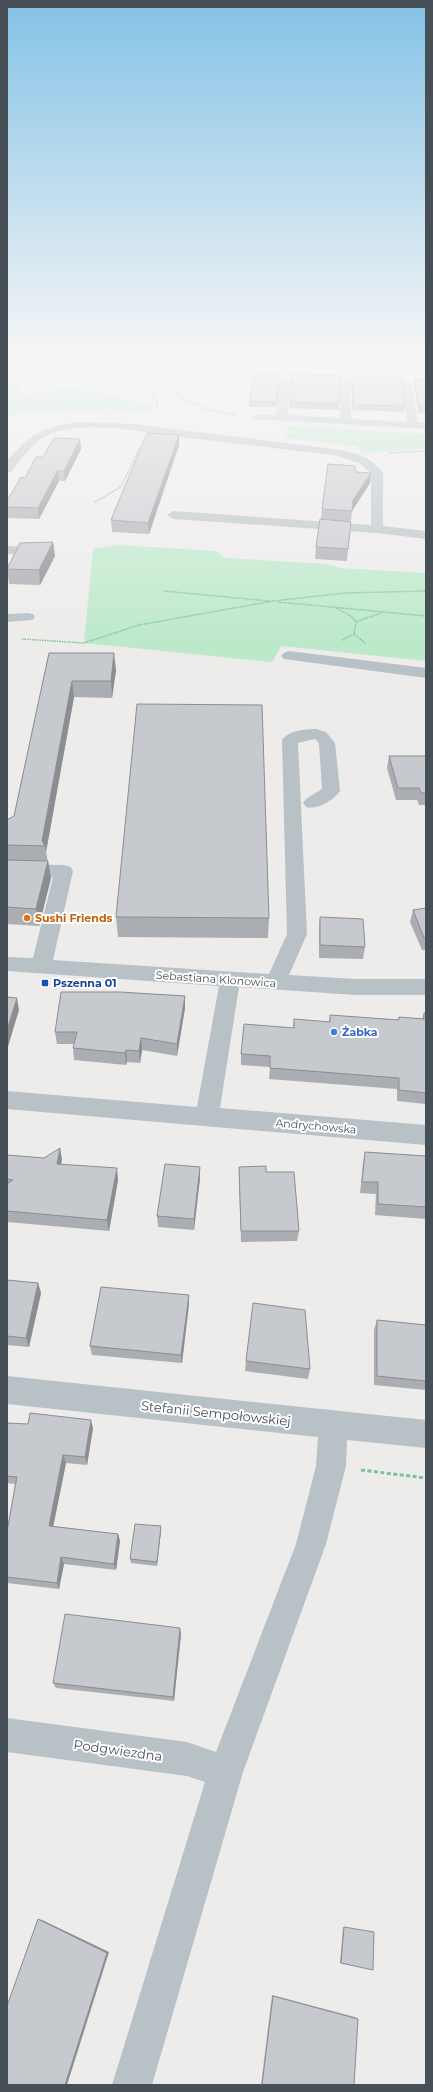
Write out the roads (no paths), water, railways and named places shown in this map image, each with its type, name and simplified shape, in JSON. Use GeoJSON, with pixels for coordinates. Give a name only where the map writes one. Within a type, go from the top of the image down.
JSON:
{"type":"FeatureCollection","features":[{"type":"Feature","properties":{"kind":"street"},"geometry":{"type":"LineString","coordinates":[[7,469],[21,454]]}},
{"type":"Feature","properties":{"kind":"street"},"geometry":{"type":"LineString","coordinates":[[333,454],[353,456],[370,464],[377,473],[377,529]]}},
{"type":"Feature","properties":{"kind":"street"},"geometry":{"type":"LineString","coordinates":[[173,515],[377,529],[426,535]]}},
{"type":"Feature","properties":{"kind":"street"},"geometry":{"type":"LineString","coordinates":[[7,550],[30,551]]}},
{"type":"Feature","properties":{"kind":"street"},"geometry":{"type":"LineString","coordinates":[[7,618],[28,617]]}},
{"type":"Feature","properties":{"kind":"street"},"geometry":{"type":"LineString","coordinates":[[289,656],[426,673]]}},
{"type":"Feature","properties":{"kind":"street"},"geometry":{"type":"LineString","coordinates":[[275,983],[297,934],[289,748],[290,740],[299,736],[310,734],[321,736],[326,742],[332,783],[331,791],[312,803]]}},
{"type":"Feature","properties":{"kind":"street"},"geometry":{"type":"LineString","coordinates":[[7,870],[64,871],[46,952],[40,967]]}},
{"type":"Feature","properties":{"kind":"street","name":"Sebastiana Klonowica"},"geometry":{"type":"LineString","coordinates":[[7,964],[275,983],[355,987],[426,987]]}},
{"type":"Feature","properties":{"kind":"street"},"geometry":{"type":"LineString","coordinates":[[207,1118],[230,980]]}},
{"type":"Feature","properties":{"kind":"street","name":"Andrychowska"},"geometry":{"type":"LineString","coordinates":[[7,1100],[207,1118],[426,1135]]}},
{"type":"Feature","properties":{"kind":"street","name":"Stefanii Sempołowskiej"},"geometry":{"type":"LineString","coordinates":[[7,1390],[426,1434]]}},
{"type":"Feature","properties":{"kind":"street"},"geometry":{"type":"LineString","coordinates":[[132,2085],[226,1772],[311,1544],[331,1466],[333,1424]]}},
{"type":"Feature","properties":{"kind":"street","name":"Podgwiezdna"},"geometry":{"type":"LineString","coordinates":[[7,1735],[187,1759],[226,1772]]}},
{"type":"Feature","properties":{"kind":"place","name":"Sushi Friends"},"geometry":{"type":"Point","coordinates":[27,918]}},
{"type":"Feature","properties":{"kind":"place","name":"Pszenna 01"},"geometry":{"type":"Point","coordinates":[45,983]}},
{"type":"Feature","properties":{"kind":"place","name":"Żabka"},"geometry":{"type":"Point","coordinates":[334,1032]}}]}
